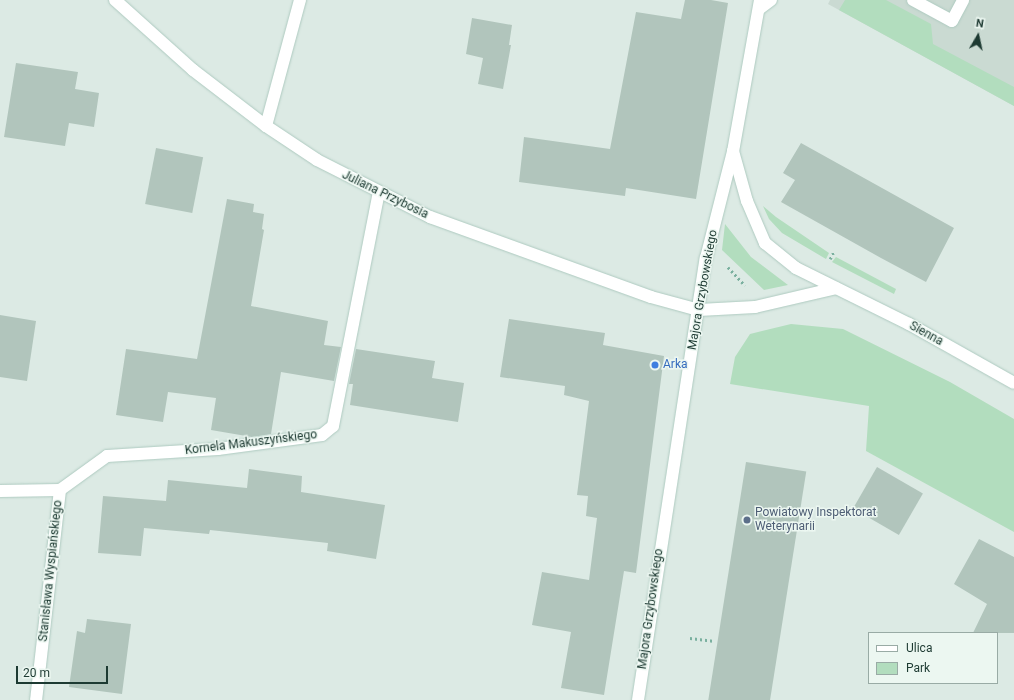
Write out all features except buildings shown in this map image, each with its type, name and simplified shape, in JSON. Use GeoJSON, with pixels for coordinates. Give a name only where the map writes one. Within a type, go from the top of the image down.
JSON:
{"type":"FeatureCollection","features":[{"type":"Feature","properties":{"kind":"street","name":"Juliana Przybosia"},"geometry":{"type":"LineString","coordinates":[[115,0],[193,70],[266,126],[317,160],[430,217],[651,297],[699,310]]}},
{"type":"Feature","properties":{"kind":"street"},"geometry":{"type":"LineString","coordinates":[[266,126],[300,0]]}},
{"type":"Feature","properties":{"kind":"street"},"geometry":{"type":"LineString","coordinates":[[760,5],[771,0]]}},
{"type":"Feature","properties":{"kind":"street"},"geometry":{"type":"LineString","coordinates":[[913,0],[952,21],[963,0]]}},
{"type":"Feature","properties":{"kind":"street","name":"Majora Grzybowskiego"},"geometry":{"type":"LineString","coordinates":[[638,700],[664,520],[699,310],[706,258],[733,151],[760,5]]}},
{"type":"Feature","properties":{"kind":"street","name":"Sienna"},"geometry":{"type":"LineString","coordinates":[[733,151],[747,201],[765,242],[796,268],[909,324],[1014,383]]}},
{"type":"Feature","properties":{"kind":"street","name":"Kornela Makuszyńskiego"},"geometry":{"type":"LineString","coordinates":[[60,490],[107,456],[225,448],[322,435],[333,426],[379,192]]}},
{"type":"Feature","properties":{"kind":"street"},"geometry":{"type":"LineString","coordinates":[[699,310],[755,307],[836,288]]}},
{"type":"Feature","properties":{"kind":"street"},"geometry":{"type":"LineString","coordinates":[[0,491],[60,490]]}},
{"type":"Feature","properties":{"kind":"street","name":"Stanisława Wyspiańskiego"},"geometry":{"type":"LineString","coordinates":[[36,700],[60,490]]}},
{"type":"Feature","properties":{"kind":"path"},"geometry":{"type":"LineString","coordinates":[[828,264],[834,251]]}},
{"type":"Feature","properties":{"kind":"path"},"geometry":{"type":"LineString","coordinates":[[725,265],[751,290]]}},
{"type":"Feature","properties":{"kind":"path"},"geometry":{"type":"LineString","coordinates":[[690,638],[715,641]]}},
{"type":"Feature","properties":{"kind":"shaded area"},"geometry":{"type":"Polygon","coordinates":[[[830,0],[1014,0],[1014,106],[828,4],[830,0]]]}},
{"type":"Feature","properties":{"kind":"green space"},"geometry":{"type":"Polygon","coordinates":[[[845,0],[886,0],[931,24],[933,44],[1014,87],[1014,106],[839,10],[845,0]]]}},
{"type":"Feature","properties":{"kind":"green space"},"geometry":{"type":"Polygon","coordinates":[[[763,206],[776,217],[829,253],[826,259],[782,233],[769,219],[763,206]]]}},
{"type":"Feature","properties":{"kind":"green space"},"geometry":{"type":"Polygon","coordinates":[[[725,224],[751,257],[788,285],[764,290],[722,250],[725,224]]]}},
{"type":"Feature","properties":{"kind":"green space"},"geometry":{"type":"Polygon","coordinates":[[[836,257],[896,289],[894,294],[832,262],[836,257]]]}},
{"type":"Feature","properties":{"kind":"green space"},"geometry":{"type":"Polygon","coordinates":[[[791,324],[843,329],[950,382],[1014,419],[1014,532],[866,451],[869,406],[730,384],[735,357],[750,334],[791,324]]]}},
{"type":"Feature","properties":{"kind":"place","name":"Arka"},"geometry":{"type":"Point","coordinates":[655,365]}},
{"type":"Feature","properties":{"kind":"place","name":"Powiatowy Inspektorat Weterynarii"},"geometry":{"type":"Point","coordinates":[747,520]}}]}
